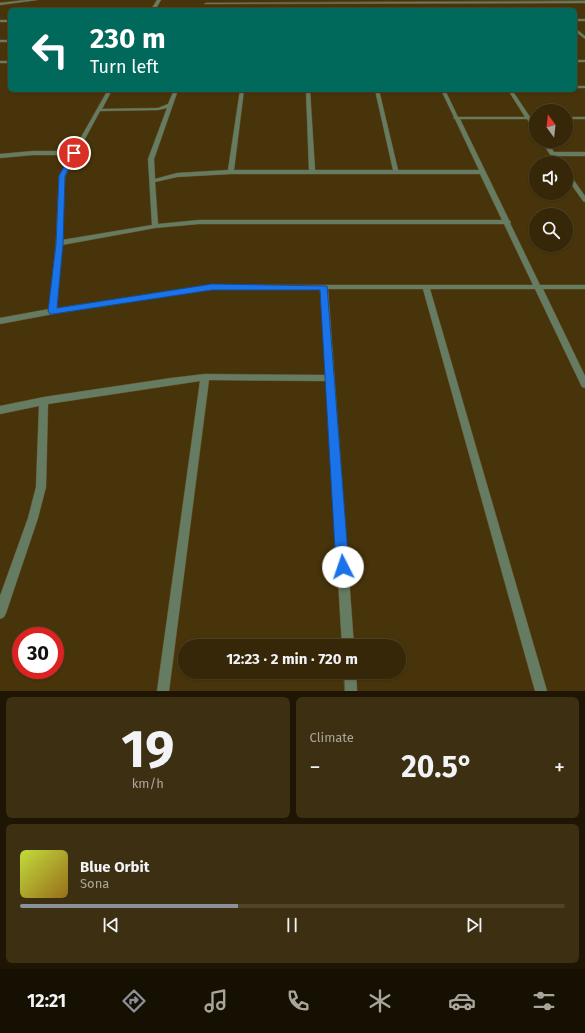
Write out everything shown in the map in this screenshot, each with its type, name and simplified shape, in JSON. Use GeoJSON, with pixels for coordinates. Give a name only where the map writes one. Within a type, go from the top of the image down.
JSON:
{"type":"FeatureCollection","features":[{"type":"Feature","properties":{"kind":"street"},"geometry":{"type":"LineString","coordinates":[[0,4],[14,1],[34,0]]}},
{"type":"Feature","properties":{"kind":"street"},"geometry":{"type":"LineString","coordinates":[[207,2],[585,2]]}},
{"type":"Feature","properties":{"kind":"street"},"geometry":{"type":"LineString","coordinates":[[577,31],[585,39]]}},
{"type":"Feature","properties":{"kind":"street"},"geometry":{"type":"LineString","coordinates":[[580,39],[585,39]]}},
{"type":"Feature","properties":{"kind":"street"},"geometry":{"type":"LineString","coordinates":[[53,311],[59,244],[62,176],[109,92]]}},
{"type":"Feature","properties":{"kind":"street"},"geometry":{"type":"LineString","coordinates":[[155,226],[151,159],[175,92]]}},
{"type":"Feature","properties":{"kind":"street"},"geometry":{"type":"LineString","coordinates":[[231,172],[242,92]]}},
{"type":"Feature","properties":{"kind":"street"},"geometry":{"type":"LineString","coordinates":[[308,92],[312,172]]}},
{"type":"Feature","properties":{"kind":"street"},"geometry":{"type":"LineString","coordinates":[[377,92],[396,172]]}},
{"type":"Feature","properties":{"kind":"street"},"geometry":{"type":"LineString","coordinates":[[444,92],[481,172],[508,222],[537,288],[585,385]]}},
{"type":"Feature","properties":{"kind":"street"},"geometry":{"type":"LineString","coordinates":[[511,92],[528,118]]}},
{"type":"Feature","properties":{"kind":"street"},"geometry":{"type":"LineString","coordinates":[[99,110],[158,109],[171,105]]}},
{"type":"Feature","properties":{"kind":"street"},"geometry":{"type":"LineString","coordinates":[[455,118],[528,118]]}},
{"type":"Feature","properties":{"kind":"street"},"geometry":{"type":"LineString","coordinates":[[573,118],[585,118]]}},
{"type":"Feature","properties":{"kind":"street"},"geometry":{"type":"LineString","coordinates":[[549,148],[553,154],[585,154]]}},
{"type":"Feature","properties":{"kind":"street"},"geometry":{"type":"LineString","coordinates":[[0,156],[33,153],[74,153]]}},
{"type":"Feature","properties":{"kind":"street"},"geometry":{"type":"LineString","coordinates":[[152,181],[177,175],[231,172],[481,172]]}},
{"type":"Feature","properties":{"kind":"street"},"geometry":{"type":"LineString","coordinates":[[573,183],[585,200]]}},
{"type":"Feature","properties":{"kind":"street"},"geometry":{"type":"LineString","coordinates":[[59,244],[155,226],[221,221],[508,222]]}},
{"type":"Feature","properties":{"kind":"street"},"geometry":{"type":"LineString","coordinates":[[0,321],[53,311],[212,287],[585,287]]}},
{"type":"Feature","properties":{"kind":"street"},"geometry":{"type":"LineString","coordinates":[[426,287],[541,691]]}},
{"type":"Feature","properties":{"kind":"street"},"geometry":{"type":"LineString","coordinates":[[324,288],[348,639]]}},
{"type":"Feature","properties":{"kind":"street"},"geometry":{"type":"LineString","coordinates":[[0,410],[44,401],[171,380],[205,377],[329,378]]}},
{"type":"Feature","properties":{"kind":"street"},"geometry":{"type":"LineString","coordinates":[[163,691],[205,377]]}},
{"type":"Feature","properties":{"kind":"street"},"geometry":{"type":"LineString","coordinates":[[0,613],[33,518],[41,487],[44,401]]}},
{"type":"Feature","properties":{"kind":"street"},"geometry":{"type":"LineString","coordinates":[[350,679],[351,691]]}},
{"type":"Feature","properties":{"kind":"route"},"geometry":{"type":"LineString","coordinates":[[74,153],[62,176],[59,244],[53,311],[212,287],[324,288],[343,567]]}}]}
